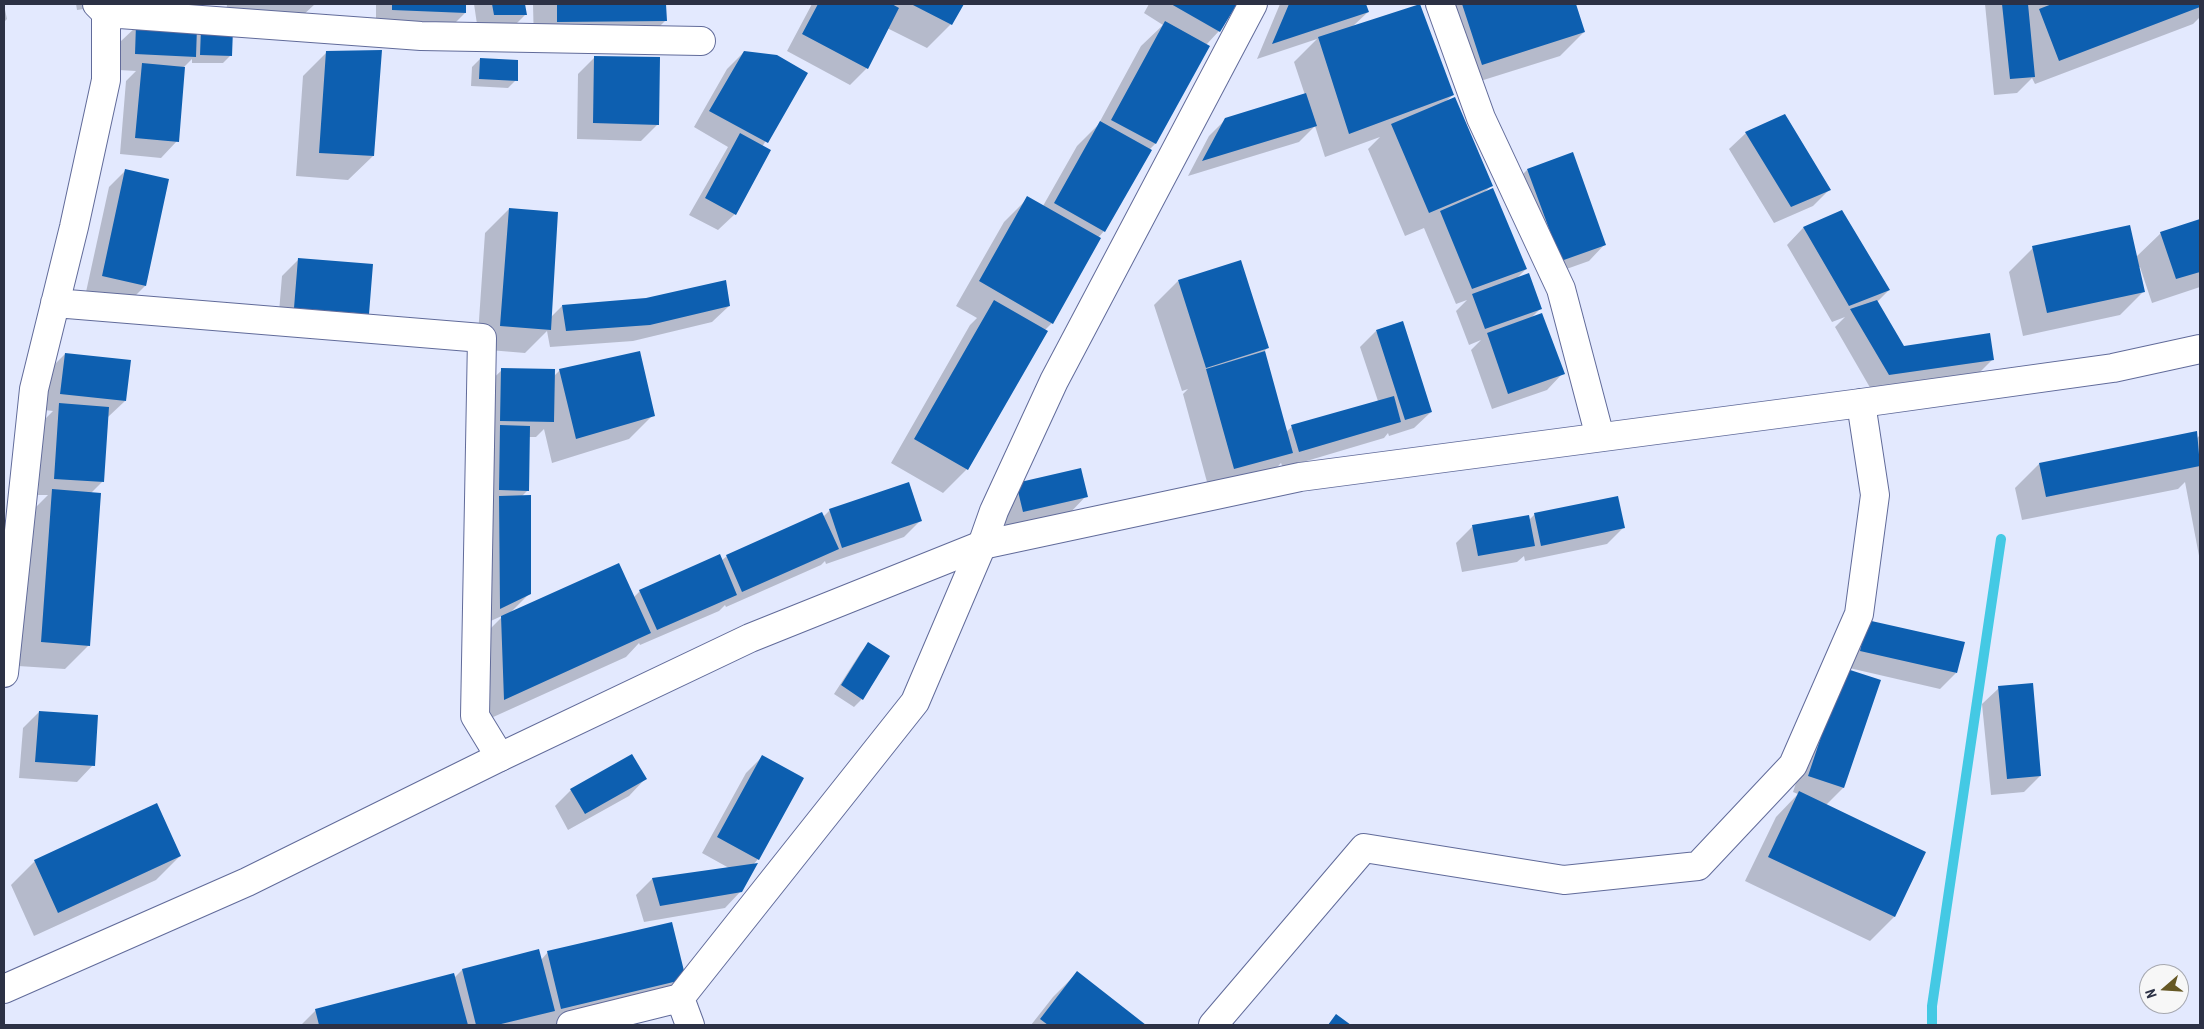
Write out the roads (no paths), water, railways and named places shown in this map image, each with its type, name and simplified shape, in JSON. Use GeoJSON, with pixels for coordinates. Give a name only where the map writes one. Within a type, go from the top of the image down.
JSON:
{"type":"FeatureCollection","features":[{"type":"Feature","properties":{"kind":"street"},"geometry":{"type":"LineString","coordinates":[[571,1025],[680,998],[915,702],[982,545],[994,511],[1054,381],[1253,4]]}},
{"type":"Feature","properties":{"kind":"street"},"geometry":{"type":"LineString","coordinates":[[1440,4],[1481,118],[1561,289],[1600,437]]}},
{"type":"Feature","properties":{"kind":"street"},"geometry":{"type":"LineString","coordinates":[[4,673],[34,389],[74,227],[106,80],[102,8],[422,36],[701,41]]}},
{"type":"Feature","properties":{"kind":"street"},"geometry":{"type":"LineString","coordinates":[[55,303],[482,338],[475,716],[500,757]]}},
{"type":"Feature","properties":{"kind":"street"},"geometry":{"type":"LineString","coordinates":[[4,989],[247,882],[500,757],[750,638],[982,545],[1300,477],[2113,368],[2200,349]]}},
{"type":"Feature","properties":{"kind":"street"},"geometry":{"type":"LineString","coordinates":[[1213,1025],[1364,848],[1564,880],[1698,866],[1793,765],[1859,614],[1875,495],[1861,403]]}},
{"type":"Feature","properties":{"kind":"street"},"geometry":{"type":"LineString","coordinates":[[680,998],[690,1025]]}},
{"type":"Feature","properties":{"kind":"waterway"},"geometry":{"type":"LineString","coordinates":[[1932,1025],[1932,1006],[2001,539]]}}]}
